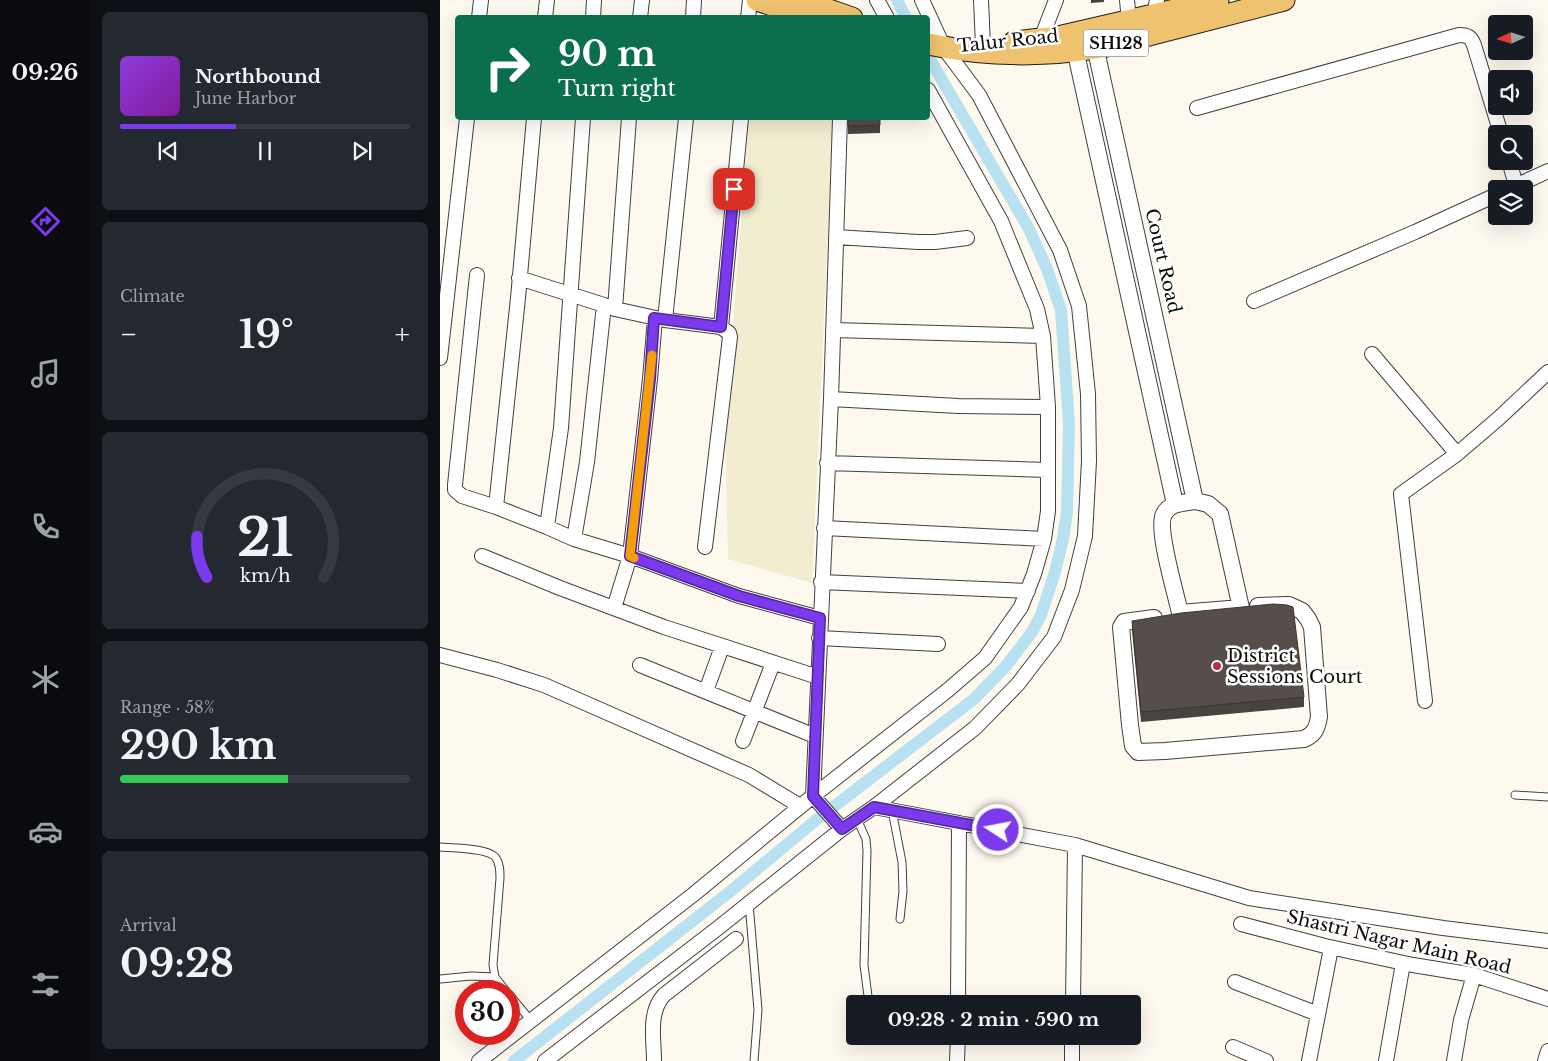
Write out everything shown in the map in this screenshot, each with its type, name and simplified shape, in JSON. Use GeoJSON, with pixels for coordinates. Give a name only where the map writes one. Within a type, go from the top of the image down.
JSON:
{"type":"FeatureCollection","features":[{"type":"Feature","properties":{"kind":"main road"},"geometry":{"type":"LineString","coordinates":[[757,0],[803,15]]}},
{"type":"Feature","properties":{"kind":"main road"},"geometry":{"type":"LineString","coordinates":[[800,0],[843,15]]}},
{"type":"Feature","properties":{"kind":"main road","name":"Talur Road"},"geometry":{"type":"LineString","coordinates":[[936,46],[983,46],[1040,39],[1084,41],[1128,10],[1218,0]]}},
{"type":"Feature","properties":{"kind":"main road","name":"Talur Road"},"geometry":{"type":"LineString","coordinates":[[936,46],[1016,55],[1284,0]]}},
{"type":"Feature","properties":{"kind":"street"},"geometry":{"type":"LineString","coordinates":[[479,15],[481,0]]}},
{"type":"Feature","properties":{"kind":"street"},"geometry":{"type":"LineString","coordinates":[[545,15],[547,0]]}},
{"type":"Feature","properties":{"kind":"street"},"geometry":{"type":"LineString","coordinates":[[592,15],[594,0]]}},
{"type":"Feature","properties":{"kind":"street"},"geometry":{"type":"LineString","coordinates":[[640,15],[642,0]]}},
{"type":"Feature","properties":{"kind":"street"},"geometry":{"type":"LineString","coordinates":[[693,15],[694,0]]}},
{"type":"Feature","properties":{"kind":"street"},"geometry":{"type":"LineString","coordinates":[[748,15],[750,0]]}},
{"type":"Feature","properties":{"kind":"street"},"geometry":{"type":"LineString","coordinates":[[877,0],[885,15]]}},
{"type":"Feature","properties":{"kind":"street"},"geometry":{"type":"LineString","coordinates":[[922,0],[927,15]]}},
{"type":"Feature","properties":{"kind":"street"},"geometry":{"type":"LineString","coordinates":[[981,0],[983,46]]}},
{"type":"Feature","properties":{"kind":"street"},"geometry":{"type":"LineString","coordinates":[[1040,39],[1056,0]]}},
{"type":"Feature","properties":{"kind":"street"},"geometry":{"type":"LineString","coordinates":[[545,1061],[749,903],[839,825],[857,818],[874,807],[975,728],[1024,676],[1054,637],[1072,590],[1085,536],[1089,461],[1088,394],[1079,306],[1060,250],[979,95],[936,46],[930,26]]}},
{"type":"Feature","properties":{"kind":"street"},"geometry":{"type":"LineString","coordinates":[[1197,108],[1460,35],[1466,35],[1471,38],[1474,45],[1498,125]]}},
{"type":"Feature","properties":{"kind":"street"},"geometry":{"type":"LineString","coordinates":[[1084,41],[1175,504]]}},
{"type":"Feature","properties":{"kind":"street","name":"Court Road"},"geometry":{"type":"LineString","coordinates":[[1084,41],[1121,169],[1195,501]]}},
{"type":"Feature","properties":{"kind":"street"},"geometry":{"type":"LineString","coordinates":[[480,1061],[694,894],[800,806],[816,799],[948,690],[985,658],[1021,607],[1028,591],[1044,539],[1048,511],[1048,407],[1043,336],[1037,309],[1000,221],[930,94]]}},
{"type":"Feature","properties":{"kind":"street"},"geometry":{"type":"LineString","coordinates":[[440,358],[467,120]]}},
{"type":"Feature","properties":{"kind":"street"},"geometry":{"type":"LineString","coordinates":[[496,507],[534,120]]}},
{"type":"Feature","properties":{"kind":"street"},"geometry":{"type":"LineString","coordinates":[[547,527],[561,428],[583,120]]}},
{"type":"Feature","properties":{"kind":"street"},"geometry":{"type":"LineString","coordinates":[[574,539],[609,307],[629,120]]}},
{"type":"Feature","properties":{"kind":"street"},"geometry":{"type":"LineString","coordinates":[[614,608],[630,556],[650,379],[660,319],[686,120]]}},
{"type":"Feature","properties":{"kind":"street"},"geometry":{"type":"LineString","coordinates":[[721,327],[741,120]]}},
{"type":"Feature","properties":{"kind":"street"},"geometry":{"type":"LineString","coordinates":[[839,825],[816,799],[815,736],[831,399],[840,120]]}},
{"type":"Feature","properties":{"kind":"street"},"geometry":{"type":"LineString","coordinates":[[1529,180],[1548,172]]}},
{"type":"Feature","properties":{"kind":"street"},"geometry":{"type":"LineString","coordinates":[[1254,301],[1488,199]]}},
{"type":"Feature","properties":{"kind":"street"},"geometry":{"type":"LineString","coordinates":[[836,236],[918,242],[967,238]]}},
{"type":"Feature","properties":{"kind":"street"},"geometry":{"type":"LineString","coordinates":[[477,275],[455,490],[462,496],[496,507],[574,539],[630,556],[739,596],[820,618]]}},
{"type":"Feature","properties":{"kind":"street"},"geometry":{"type":"LineString","coordinates":[[519,278],[609,307],[660,319],[721,327],[729,333],[730,338],[705,547]]}},
{"type":"Feature","properties":{"kind":"street"},"geometry":{"type":"LineString","coordinates":[[833,330],[1043,336]]}},
{"type":"Feature","properties":{"kind":"street"},"geometry":{"type":"LineString","coordinates":[[1372,354],[1457,454]]}},
{"type":"Feature","properties":{"kind":"street"},"geometry":{"type":"LineString","coordinates":[[1425,701],[1401,494],[1457,454],[1548,372]]}},
{"type":"Feature","properties":{"kind":"street"},"geometry":{"type":"LineString","coordinates":[[831,399],[958,406],[1048,407]]}},
{"type":"Feature","properties":{"kind":"street"},"geometry":{"type":"LineString","coordinates":[[827,463],[1048,470]]}},
{"type":"Feature","properties":{"kind":"street"},"geometry":{"type":"LineString","coordinates":[[1180,613],[1163,536],[1162,522],[1164,513],[1175,504],[1195,501],[1208,504],[1220,514],[1241,608]]}},
{"type":"Feature","properties":{"kind":"street"},"geometry":{"type":"LineString","coordinates":[[824,528],[1044,539]]}},
{"type":"Feature","properties":{"kind":"street"},"geometry":{"type":"LineString","coordinates":[[482,556],[560,588],[722,647],[818,677]]}},
{"type":"Feature","properties":{"kind":"street"},"geometry":{"type":"LineString","coordinates":[[821,582],[1028,591]]}},
{"type":"Feature","properties":{"kind":"street"},"geometry":{"type":"LineString","coordinates":[[1289,605],[1302,611],[1308,619],[1312,627],[1319,717],[1315,731],[1304,739],[1138,752],[1133,746],[1130,725],[1121,627],[1124,622],[1180,613],[1241,608],[1289,605]]}},
{"type":"Feature","properties":{"kind":"street"},"geometry":{"type":"LineString","coordinates":[[819,638],[938,644]]}},
{"type":"Feature","properties":{"kind":"street"},"geometry":{"type":"LineString","coordinates":[[706,691],[722,647]]}},
{"type":"Feature","properties":{"kind":"street"},"geometry":{"type":"LineString","coordinates":[[440,655],[544,685],[750,775],[800,806]]}},
{"type":"Feature","properties":{"kind":"street"},"geometry":{"type":"LineString","coordinates":[[743,742],[756,712],[773,663]]}},
{"type":"Feature","properties":{"kind":"street"},"geometry":{"type":"LineString","coordinates":[[640,665],[815,736]]}},
{"type":"Feature","properties":{"kind":"street"},"geometry":{"type":"LineString","coordinates":[[874,807],[1075,845],[1249,898],[1442,928],[1548,941]]}},
{"type":"Feature","properties":{"kind":"street"},"geometry":{"type":"LineString","coordinates":[[958,995],[959,823]]}},
{"type":"Feature","properties":{"kind":"street"},"geometry":{"type":"LineString","coordinates":[[1073,995],[1075,845]]}},
{"type":"Feature","properties":{"kind":"street","name":"Shastri Nagar Main Road"},"geometry":{"type":"LineString","coordinates":[[1241,924],[1331,948],[1474,975],[1548,999]]}},
{"type":"Feature","properties":{"kind":"street"},"geometry":{"type":"LineString","coordinates":[[654,1061],[654,1009],[657,1002],[736,939]]}},
{"type":"Feature","properties":{"kind":"street"},"geometry":{"type":"LineString","coordinates":[[1309,1061],[1331,948]]}},
{"type":"Feature","properties":{"kind":"street"},"geometry":{"type":"LineString","coordinates":[[1386,1061],[1403,963]]}},
{"type":"Feature","properties":{"kind":"street"},"geometry":{"type":"LineString","coordinates":[[1454,1061],[1461,1020],[1474,975]]}},
{"type":"Feature","properties":{"kind":"street"},"geometry":{"type":"LineString","coordinates":[[1235,982],[1318,1014]]}},
{"type":"Feature","properties":{"kind":"street"},"geometry":{"type":"LineString","coordinates":[[957,1061],[958,1045]]}},
{"type":"Feature","properties":{"kind":"street"},"geometry":{"type":"LineString","coordinates":[[1072,1045],[1072,1061]]}},
{"type":"Feature","properties":{"kind":"street"},"geometry":{"type":"LineString","coordinates":[[1233,1047],[1266,1061]]}},
{"type":"Feature","properties":{"kind":"street"},"geometry":{"type":"LineString","coordinates":[[1545,1061],[1548,1051]]}},
{"type":"Feature","properties":{"kind":"lane"},"geometry":{"type":"LineString","coordinates":[[1515,795],[1548,797]]}},
{"type":"Feature","properties":{"kind":"lane"},"geometry":{"type":"LineString","coordinates":[[892,810],[902,862],[903,891],[900,919]]}},
{"type":"Feature","properties":{"kind":"lane"},"geometry":{"type":"LineString","coordinates":[[857,818],[866,839],[867,851],[864,965],[868,995]]}},
{"type":"Feature","properties":{"kind":"lane"},"geometry":{"type":"LineString","coordinates":[[440,847],[486,851],[496,856],[500,878],[493,965],[494,977],[497,980]]}},
{"type":"Feature","properties":{"kind":"lane"},"geometry":{"type":"LineString","coordinates":[[749,903],[758,1010],[754,1061]]}},
{"type":"Feature","properties":{"kind":"lane"},"geometry":{"type":"LineString","coordinates":[[440,979],[471,976],[494,977]]}},
{"type":"Feature","properties":{"kind":"lane"},"geometry":{"type":"LineString","coordinates":[[520,1007],[532,1021]]}},
{"type":"Feature","properties":{"kind":"shaded area"},"geometry":{"type":"Polygon","coordinates":[[[749,120],[833,120],[812,583],[728,559],[725,427],[749,120]]]}},
{"type":"Feature","properties":{"kind":"building"},"geometry":{"type":"Polygon","coordinates":[[[848,120],[880,120],[880,125],[848,126],[848,120]]]}},
{"type":"Feature","properties":{"kind":"building","name":"District Sessions Court"},"geometry":{"type":"Polygon","coordinates":[[[1273,604],[1293,607],[1304,697],[1141,712],[1132,621],[1181,613],[1273,604]]]}},
{"type":"Feature","properties":{"kind":"waterway"},"geometry":{"type":"LineString","coordinates":[[897,0],[904,15]]}},
{"type":"Feature","properties":{"kind":"waterway"},"geometry":{"type":"LineString","coordinates":[[514,1061],[732,890],[815,821],[974,699],[1006,666],[1032,632],[1041,615],[1055,572],[1067,512],[1069,424],[1061,310],[1047,269],[1029,229],[930,59]]}},
{"type":"Feature","properties":{"kind":"slow traffic"},"geometry":{"type":"LineString","coordinates":[[634,558],[630,556],[652,355]]}},
{"type":"Feature","properties":{"kind":"place","name":"District Sessions Court"},"geometry":{"type":"Point","coordinates":[1217,666]}},
{"type":"Feature","properties":{"kind":"route"},"geometry":{"type":"LineString","coordinates":[[734,189],[721,327],[654,318],[650,379],[630,556],[739,596],[820,618],[813,796],[842,829],[874,807],[998,830]]}}]}
